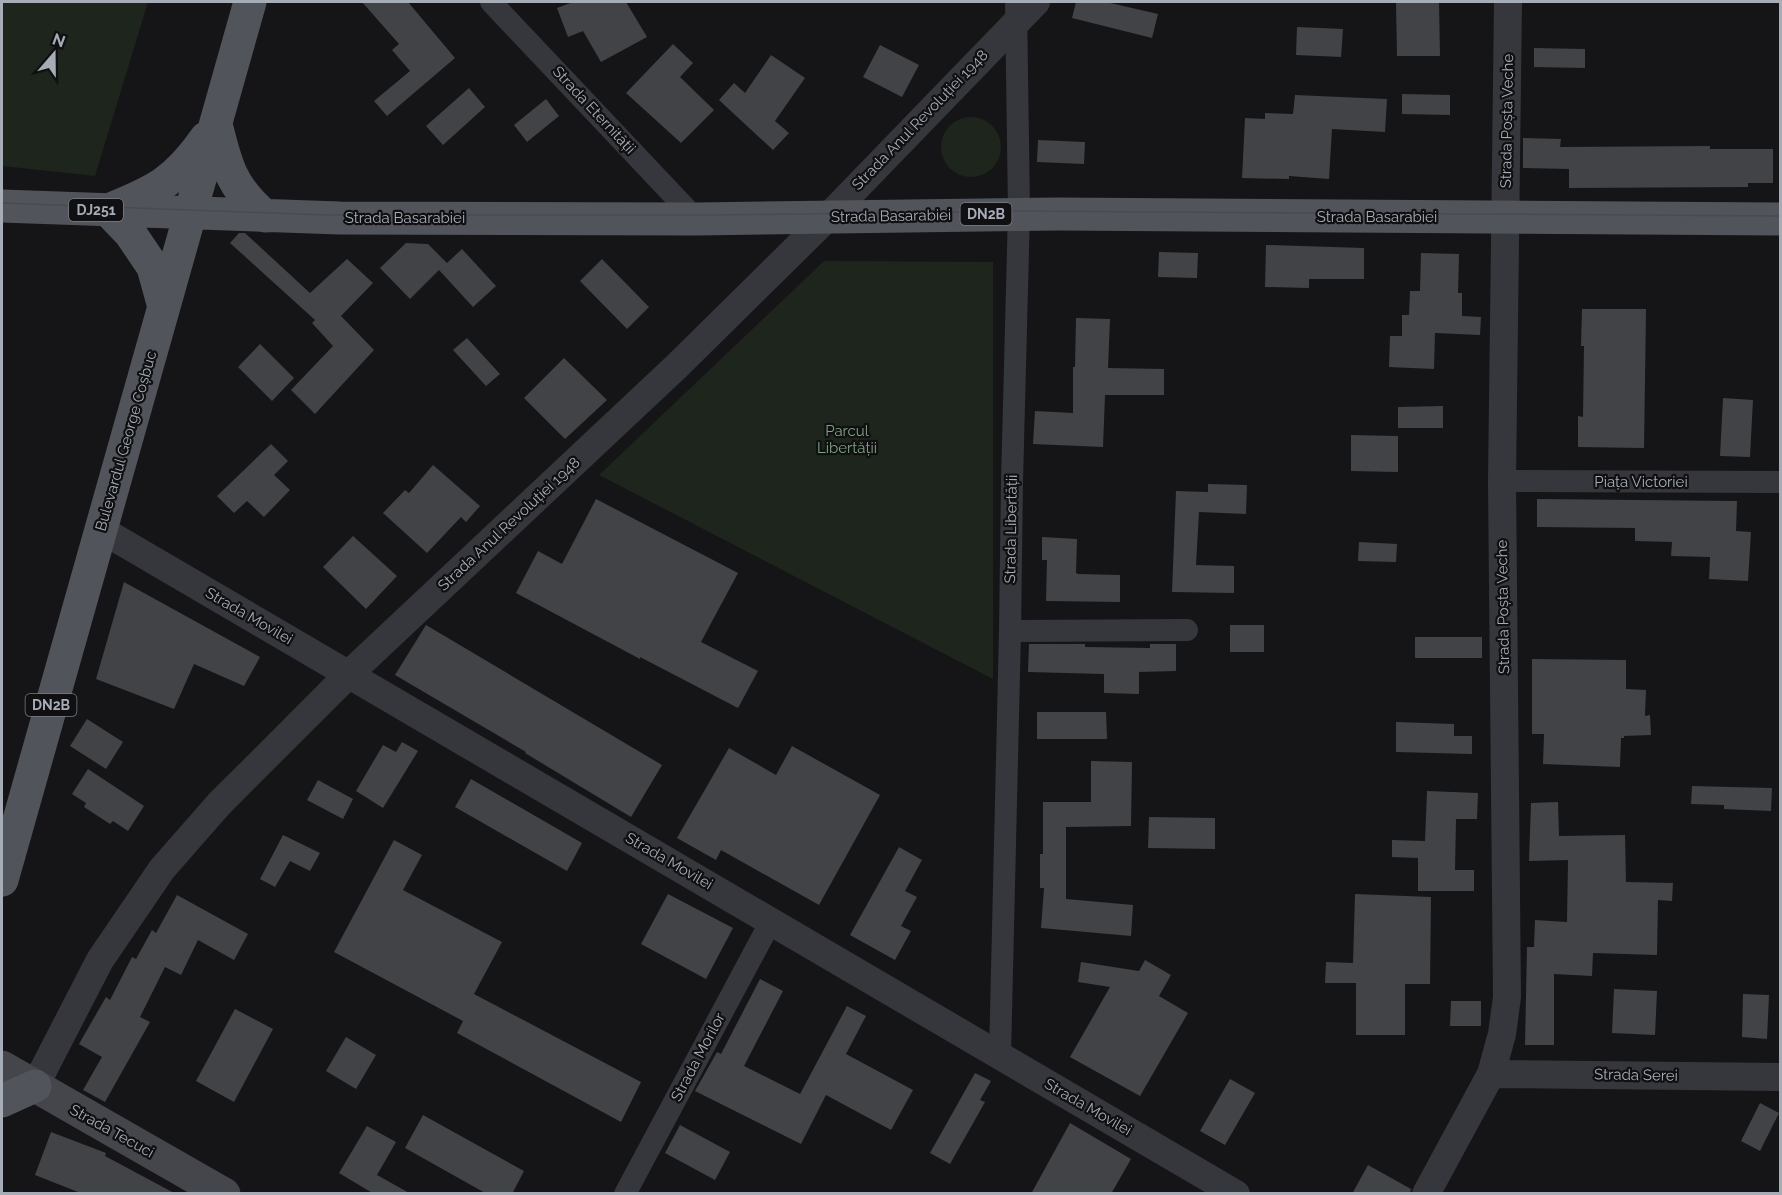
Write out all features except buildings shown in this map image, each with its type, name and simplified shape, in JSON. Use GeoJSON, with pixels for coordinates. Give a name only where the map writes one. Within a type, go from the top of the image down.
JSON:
{"type":"FeatureCollection","features":[{"type":"Feature","properties":{"kind":"main road","name":"Bulevardul George Coșbuc"},"geometry":{"type":"LineString","coordinates":[[2,880],[250,2]]}},
{"type":"Feature","properties":{"kind":"main road"},"geometry":{"type":"LineString","coordinates":[[164,308],[153,267],[136,240],[108,210],[153,191],[171,179],[189,162],[216,124]]}},
{"type":"Feature","properties":{"kind":"main road"},"geometry":{"type":"LineString","coordinates":[[216,124],[224,158],[234,183],[265,216]]}},
{"type":"Feature","properties":{"kind":"main road","name":"Strada Basarabiei"},"geometry":{"type":"LineString","coordinates":[[2,206],[265,216],[696,219],[1019,214],[1780,219]]}},
{"type":"Feature","properties":{"kind":"main road","name":"Strada Tecuci"},"geometry":{"type":"LineString","coordinates":[[2,1067],[224,1194]]}},
{"type":"Feature","properties":{"kind":"main road"},"geometry":{"type":"LineString","coordinates":[[2,1101],[35,1086]]}},
{"type":"Feature","properties":{"kind":"street","name":"Strada Eternității"},"geometry":{"type":"LineString","coordinates":[[491,2],[696,219]]}},
{"type":"Feature","properties":{"kind":"street","name":"Strada Poșta Veche"},"geometry":{"type":"LineString","coordinates":[[1426,1194],[1491,1074],[1502,1034],[1507,997],[1502,482],[1508,2]]}},
{"type":"Feature","properties":{"kind":"street","name":"Strada Libertății"},"geometry":{"type":"LineString","coordinates":[[1000,1056],[1023,7]]}},
{"type":"Feature","properties":{"kind":"street","name":"Strada Anul Revoluției 1948"},"geometry":{"type":"LineString","coordinates":[[35,1086],[100,960],[162,869],[219,804],[349,674],[677,366],[827,218],[1023,7]]}},
{"type":"Feature","properties":{"kind":"street","name":"Piața Victoriei"},"geometry":{"type":"LineString","coordinates":[[1502,482],[1780,482]]}},
{"type":"Feature","properties":{"kind":"street","name":"Strada Movilei"},"geometry":{"type":"LineString","coordinates":[[100,529],[1236,1194]]}},
{"type":"Feature","properties":{"kind":"street"},"geometry":{"type":"LineString","coordinates":[[1010,631],[1187,630]]}},
{"type":"Feature","properties":{"kind":"street","name":"Strada Morilor"},"geometry":{"type":"LineString","coordinates":[[625,1194],[771,921]]}},
{"type":"Feature","properties":{"kind":"street","name":"Strada Serei"},"geometry":{"type":"LineString","coordinates":[[1491,1074],[1780,1077]]}},
{"type":"Feature","properties":{"kind":"green space"},"geometry":{"type":"Polygon","coordinates":[[[2,2],[148,2],[95,176],[2,166],[2,2]]]}},
{"type":"Feature","properties":{"kind":"green space"},"geometry":{"type":"Polygon","coordinates":[[[971,117],[988,122],[996,130],[1001,147],[996,164],[988,172],[971,177],[954,172],[946,164],[941,147],[946,130],[954,122],[971,117]]]}},
{"type":"Feature","properties":{"kind":"green space","name":"Parcul Libertății"},"geometry":{"type":"Polygon","coordinates":[[[824,261],[993,262],[993,679],[599,475],[824,261]]]}},
{"type":"Feature","properties":{"kind":"tram line"},"geometry":{"type":"LineString","coordinates":[[2,203],[326,215],[717,215],[1013,211],[1780,216]]}}]}
